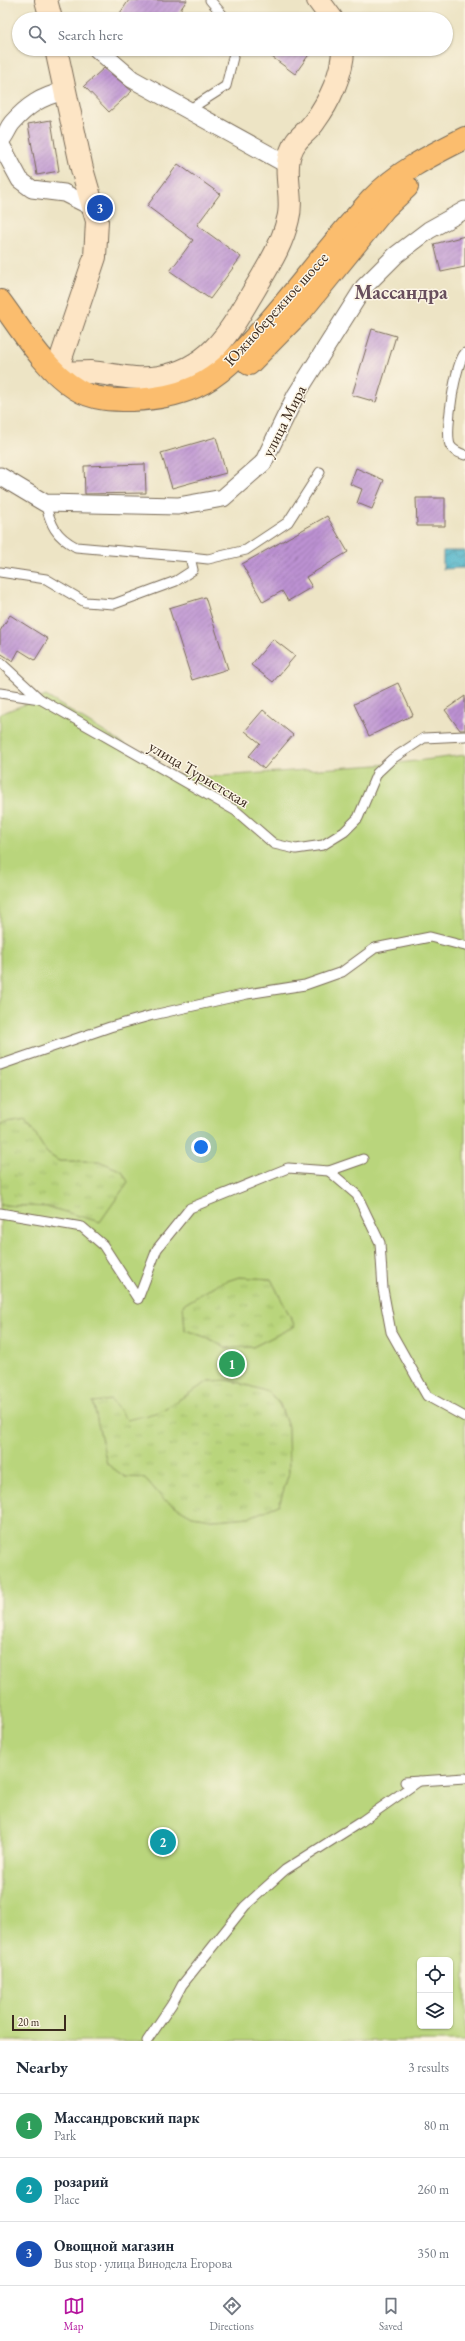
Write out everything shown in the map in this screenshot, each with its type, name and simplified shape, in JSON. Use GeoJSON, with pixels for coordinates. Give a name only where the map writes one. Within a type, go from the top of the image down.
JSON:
{"type":"FeatureCollection","features":[{"type":"Feature","properties":{"kind":"highway","name":"Южнобережное шоссе"},"geometry":{"type":"LineString","coordinates":[[0,301],[27,338],[56,373],[75,389],[90,396],[108,400],[153,399],[195,387],[215,376],[240,354],[371,200],[387,185],[428,156],[465,138]]}},
{"type":"Feature","properties":{"kind":"highway","name":"Южнобережное шоссе"},"geometry":{"type":"LineString","coordinates":[[0,318],[46,378],[66,394],[102,410],[150,411],[179,406],[210,395],[235,377],[302,310],[385,208],[404,189],[444,162],[465,152]]}},
{"type":"Feature","properties":{"kind":"main road"},"geometry":{"type":"LineString","coordinates":[[46,0],[49,12]]}},
{"type":"Feature","properties":{"kind":"main road"},"geometry":{"type":"LineString","coordinates":[[318,0],[327,12]]}},
{"type":"Feature","properties":{"kind":"main road"},"geometry":{"type":"LineString","coordinates":[[57,56],[82,170],[97,221],[95,257],[56,373],[90,372],[129,378],[158,377],[182,372],[205,357],[228,336],[281,244],[289,217],[286,164],[294,142],[315,122],[333,90],[343,56]]}},
{"type":"Feature","properties":{"kind":"street"},"geometry":{"type":"LineString","coordinates":[[106,56],[132,79],[187,111],[286,164]]}},
{"type":"Feature","properties":{"kind":"street"},"geometry":{"type":"LineString","coordinates":[[64,91],[43,96],[30,106],[11,124],[0,142],[20,180],[32,189],[64,194],[94,208]]}},
{"type":"Feature","properties":{"kind":"street","name":"улица Мира"},"geometry":{"type":"LineString","coordinates":[[0,476],[45,503],[178,506],[223,498],[263,463],[296,395],[364,287],[396,255],[429,230],[465,210]]}},
{"type":"Feature","properties":{"kind":"lane"},"geometry":{"type":"LineString","coordinates":[[210,0],[220,12]]}},
{"type":"Feature","properties":{"kind":"lane"},"geometry":{"type":"LineString","coordinates":[[187,111],[226,86],[233,56]]}},
{"type":"Feature","properties":{"kind":"lane"},"geometry":{"type":"LineString","coordinates":[[465,353],[458,365],[448,431],[450,446],[457,453],[465,455]]}},
{"type":"Feature","properties":{"kind":"lane"},"geometry":{"type":"LineString","coordinates":[[45,503],[50,520],[61,538],[76,547],[208,559],[246,550],[288,522],[320,472]]}},
{"type":"Feature","properties":{"kind":"lane"},"geometry":{"type":"LineString","coordinates":[[0,572],[46,579],[85,602],[114,604],[176,581],[193,570],[190,557]]}},
{"type":"Feature","properties":{"kind":"lane"},"geometry":{"type":"LineString","coordinates":[[0,662],[40,699]]}},
{"type":"Feature","properties":{"kind":"lane"},"geometry":{"type":"LineString","coordinates":[[0,693],[40,699]]}},
{"type":"Feature","properties":{"kind":"lane","name":"улица Туристская"},"geometry":{"type":"LineString","coordinates":[[40,699],[236,811],[274,844],[296,849],[323,845],[358,818],[377,773],[392,759],[424,738],[465,736]]}},
{"type":"Feature","properties":{"kind":"lane"},"geometry":{"type":"LineString","coordinates":[[0,1065],[110,1027],[153,1015],[247,994],[305,985],[342,972],[375,948],[430,937],[465,946]]}},
{"type":"Feature","properties":{"kind":"lane"},"geometry":{"type":"LineString","coordinates":[[0,1213],[23,1215],[82,1227],[103,1245],[138,1299],[157,1249],[190,1208],[288,1168],[329,1171],[363,1159]]}},
{"type":"Feature","properties":{"kind":"lane"},"geometry":{"type":"LineString","coordinates":[[329,1171],[357,1195],[380,1244],[383,1290],[391,1332],[427,1396],[465,1418]]}},
{"type":"Feature","properties":{"kind":"lane"},"geometry":{"type":"LineString","coordinates":[[405,1782],[465,1778]]}},
{"type":"Feature","properties":{"kind":"lane"},"geometry":{"type":"LineString","coordinates":[[147,2041],[172,2004],[182,1985],[245,1906],[285,1870],[362,1821],[419,1781]]}},
{"type":"Feature","properties":{"kind":"green space"},"geometry":{"type":"Polygon","coordinates":[[[46,696],[172,774],[206,777],[391,764],[465,755],[465,2041],[0,2041],[0,1205],[48,1207],[100,1222],[128,1182],[122,1171],[99,1161],[59,1161],[47,1153],[26,1120],[0,1124],[0,714],[46,696]],[[239,1277],[218,1284],[183,1305],[185,1330],[208,1338],[225,1348],[253,1347],[295,1326],[271,1279],[239,1277]],[[230,1380],[209,1381],[159,1412],[127,1420],[111,1400],[93,1402],[107,1464],[125,1477],[145,1478],[163,1499],[192,1516],[216,1520],[250,1517],[279,1505],[289,1473],[288,1427],[280,1404],[269,1392],[230,1380]]]}},
{"type":"Feature","properties":{"kind":"green space"},"geometry":{"type":"Polygon","coordinates":[[[26,1120],[47,1153],[59,1161],[99,1161],[122,1171],[128,1182],[100,1222],[48,1207],[0,1205],[0,1124],[26,1120]]]}},
{"type":"Feature","properties":{"kind":"green space"},"geometry":{"type":"Polygon","coordinates":[[[239,1277],[271,1279],[295,1326],[253,1347],[225,1348],[208,1338],[185,1330],[183,1305],[218,1284],[239,1277]]]}},
{"type":"Feature","properties":{"kind":"green space"},"geometry":{"type":"Polygon","coordinates":[[[229,1380],[269,1392],[279,1404],[288,1427],[289,1473],[279,1505],[250,1517],[216,1520],[192,1516],[163,1499],[145,1478],[125,1477],[107,1464],[93,1402],[111,1400],[159,1412],[209,1381],[229,1380]]]}},
{"type":"Feature","properties":{"kind":"water"},"geometry":{"type":"Polygon","coordinates":[[[443,551],[465,551],[465,568],[443,569],[443,551]]]}},
{"type":"Feature","properties":{"kind":"building"},"geometry":{"type":"Polygon","coordinates":[[[129,0],[187,0],[179,12],[121,12],[129,0]]]}},
{"type":"Feature","properties":{"kind":"building"},"geometry":{"type":"Polygon","coordinates":[[[271,56],[308,56],[295,74],[271,56]]]}},
{"type":"Feature","properties":{"kind":"building"},"geometry":{"type":"Polygon","coordinates":[[[104,68],[132,91],[109,112],[84,86],[104,68]]]}},
{"type":"Feature","properties":{"kind":"building"},"geometry":{"type":"Polygon","coordinates":[[[51,120],[59,171],[37,175],[28,124],[51,120]]]}},
{"type":"Feature","properties":{"kind":"building"},"geometry":{"type":"Polygon","coordinates":[[[178,164],[220,194],[197,225],[241,257],[210,299],[170,271],[193,240],[147,206],[178,164]]]}},
{"type":"Feature","properties":{"kind":"building"},"geometry":{"type":"Polygon","coordinates":[[[465,236],[465,267],[441,272],[434,244],[465,236]]]}},
{"type":"Feature","properties":{"kind":"building"},"geometry":{"type":"Polygon","coordinates":[[[372,329],[396,336],[376,402],[352,395],[372,329]]]}},
{"type":"Feature","properties":{"kind":"building"},"geometry":{"type":"Polygon","coordinates":[[[216,437],[226,473],[172,488],[161,453],[216,437]]]}},
{"type":"Feature","properties":{"kind":"building"},"geometry":{"type":"Polygon","coordinates":[[[145,464],[146,493],[85,494],[84,466],[145,464]]]}},
{"type":"Feature","properties":{"kind":"building"},"geometry":{"type":"Polygon","coordinates":[[[356,468],[384,480],[372,509],[357,503],[362,489],[350,484],[356,468]]]}},
{"type":"Feature","properties":{"kind":"building"},"geometry":{"type":"Polygon","coordinates":[[[416,498],[445,498],[445,526],[417,526],[416,498]]]}},
{"type":"Feature","properties":{"kind":"building"},"geometry":{"type":"Polygon","coordinates":[[[327,516],[348,552],[306,577],[312,587],[288,601],[282,591],[263,602],[242,564],[327,516]]]}},
{"type":"Feature","properties":{"kind":"building"},"geometry":{"type":"Polygon","coordinates":[[[205,597],[228,669],[192,680],[169,608],[205,597]]]}},
{"type":"Feature","properties":{"kind":"building"},"geometry":{"type":"Polygon","coordinates":[[[10,615],[48,639],[35,660],[19,650],[13,661],[0,653],[0,631],[10,615]]]}},
{"type":"Feature","properties":{"kind":"building"},"geometry":{"type":"Polygon","coordinates":[[[273,639],[295,656],[273,682],[251,665],[273,639]]]}},
{"type":"Feature","properties":{"kind":"building"},"geometry":{"type":"Polygon","coordinates":[[[398,683],[413,715],[369,736],[354,704],[398,683]]]}},
{"type":"Feature","properties":{"kind":"building"},"geometry":{"type":"Polygon","coordinates":[[[465,696],[465,730],[460,730],[445,710],[465,696]]]}},
{"type":"Feature","properties":{"kind":"building"},"geometry":{"type":"Polygon","coordinates":[[[263,710],[293,735],[264,769],[249,756],[260,743],[245,731],[263,710]]]}},
{"type":"Feature","properties":{"kind":"place","name":"Овощной магазин"},"geometry":{"type":"Point","coordinates":[100,208]}},
{"type":"Feature","properties":{"kind":"place","name":"Массандровский парк"},"geometry":{"type":"Point","coordinates":[232,1364]}},
{"type":"Feature","properties":{"kind":"place","name":"розарий"},"geometry":{"type":"Point","coordinates":[163,1842]}},
{"type":"Feature","properties":{"kind":"district","name":"Массандра"},"geometry":{"type":"Point","coordinates":[401,292]}}]}
